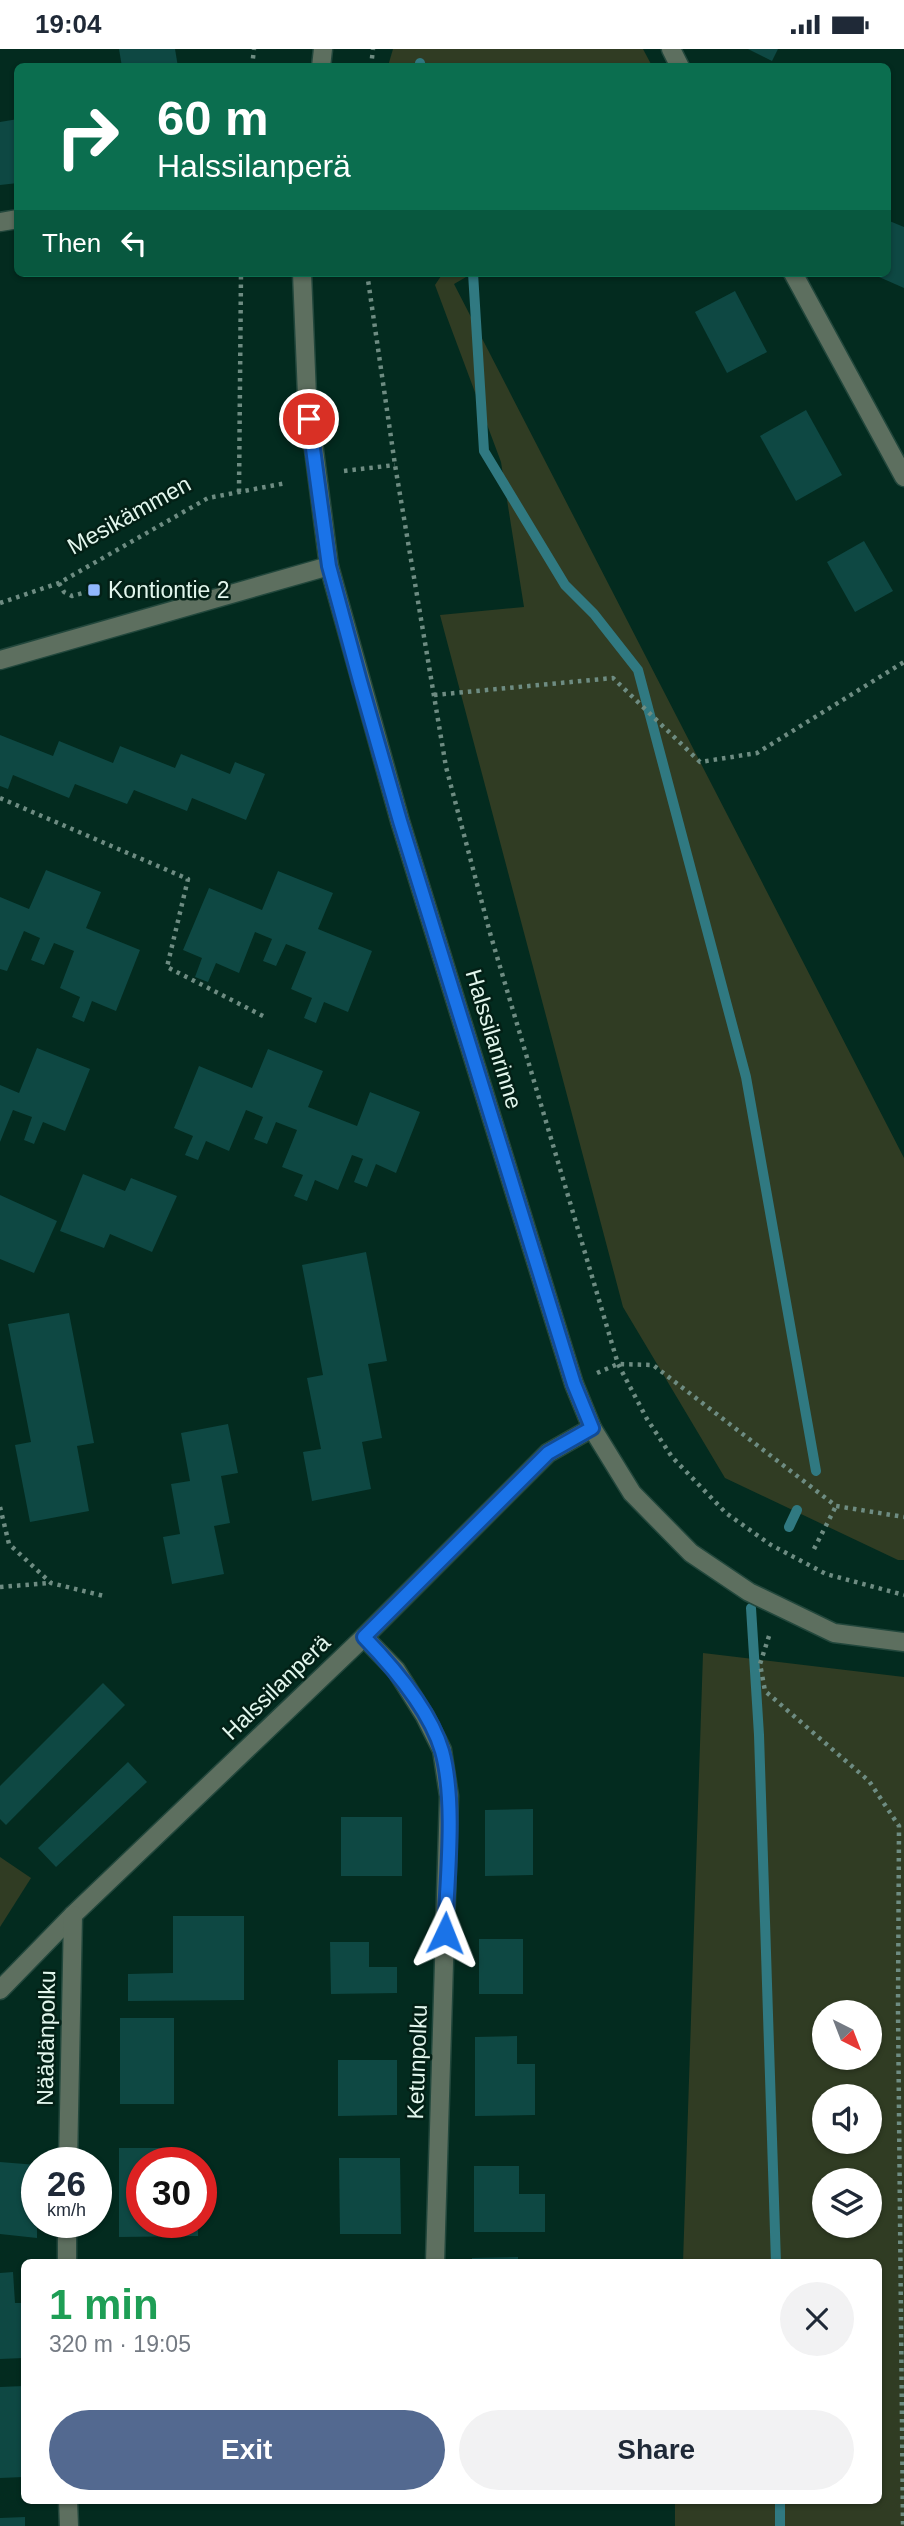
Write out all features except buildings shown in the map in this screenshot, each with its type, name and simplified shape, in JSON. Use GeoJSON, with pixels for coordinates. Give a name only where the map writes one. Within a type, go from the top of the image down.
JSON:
{"type":"FeatureCollection","features":[{"type":"Feature","properties":{"kind":"street","name":"Halssilanrinne"},"geometry":{"type":"LineString","coordinates":[[302,277],[307,396],[329,566],[400,821],[574,1384],[592,1428],[632,1493],[691,1553],[748,1592],[834,1633],[904,1641]]}},
{"type":"Feature","properties":{"kind":"street"},"geometry":{"type":"LineString","coordinates":[[795,277],[904,477]]}},
{"type":"Feature","properties":{"kind":"street"},"geometry":{"type":"LineString","coordinates":[[0,660],[329,566]]}},
{"type":"Feature","properties":{"kind":"street","name":"Halssilanperä"},"geometry":{"type":"LineString","coordinates":[[0,1990],[72,1915],[364,1637],[548,1453],[592,1428]]}},
{"type":"Feature","properties":{"kind":"street","name":"Ketunpolku"},"geometry":{"type":"LineString","coordinates":[[364,1637],[396,1670],[425,1716],[442,1750],[449,1796],[435,2259]]}},
{"type":"Feature","properties":{"kind":"street","name":"Näädänpolku"},"geometry":{"type":"LineString","coordinates":[[68,2147],[72,1915]]}},
{"type":"Feature","properties":{"kind":"street"},"geometry":{"type":"LineString","coordinates":[[67,2238],[67,2259]]}},
{"type":"Feature","properties":{"kind":"street"},"geometry":{"type":"LineString","coordinates":[[68,2504],[69,2526]]}},
{"type":"Feature","properties":{"kind":"path"},"geometry":{"type":"LineString","coordinates":[[239,492],[241,277]]}},
{"type":"Feature","properties":{"kind":"path"},"geometry":{"type":"LineString","coordinates":[[368,277],[395,465],[446,767],[490,933],[618,1364],[647,1419],[672,1457],[726,1513],[771,1545],[826,1574],[904,1595]]}},
{"type":"Feature","properties":{"kind":"path"},"geometry":{"type":"LineString","coordinates":[[338,472],[395,465]]}},
{"type":"Feature","properties":{"kind":"path","name":"Mesikämmen"},"geometry":{"type":"LineString","coordinates":[[0,603],[59,583],[208,498],[286,483]]}},
{"type":"Feature","properties":{"kind":"path"},"geometry":{"type":"LineString","coordinates":[[59,583],[64,592],[72,596],[94,590]]}},
{"type":"Feature","properties":{"kind":"path"},"geometry":{"type":"LineString","coordinates":[[434,695],[613,678],[700,762],[757,753],[904,662]]}},
{"type":"Feature","properties":{"kind":"path"},"geometry":{"type":"LineString","coordinates":[[0,809],[2,799],[188,879],[167,967],[265,1017]]}},
{"type":"Feature","properties":{"kind":"path"},"geometry":{"type":"LineString","coordinates":[[618,1364],[653,1365],[836,1506],[904,1517]]}},
{"type":"Feature","properties":{"kind":"path"},"geometry":{"type":"LineString","coordinates":[[814,1549],[836,1506]]}},
{"type":"Feature","properties":{"kind":"path"},"geometry":{"type":"LineString","coordinates":[[0,1507],[9,1544],[51,1583]]}},
{"type":"Feature","properties":{"kind":"path"},"geometry":{"type":"LineString","coordinates":[[0,1587],[51,1583],[104,1597]]}},
{"type":"Feature","properties":{"kind":"path"},"geometry":{"type":"LineString","coordinates":[[769,1636],[760,1664],[765,1691],[869,1781],[899,1826],[903,2526]]}},
{"type":"Feature","properties":{"kind":"green space"},"geometry":{"type":"Polygon","coordinates":[[[393,49],[643,49],[650,63],[389,63],[393,49]]]}},
{"type":"Feature","properties":{"kind":"green space"},"geometry":{"type":"Polygon","coordinates":[[[440,277],[466,277],[454,284],[904,1158],[904,1560],[898,1560],[725,1478],[623,1307],[440,615],[524,607],[501,462],[435,285],[440,277]]]}},
{"type":"Feature","properties":{"kind":"green space"},"geometry":{"type":"Polygon","coordinates":[[[703,1653],[904,1677],[904,2526],[675,2526],[675,2504],[882,2504],[882,2259],[683,2259],[703,1653]]]}},
{"type":"Feature","properties":{"kind":"green space"},"geometry":{"type":"Polygon","coordinates":[[[0,1857],[31,1878],[0,1927],[0,1857]]]}},
{"type":"Feature","properties":{"kind":"waterway"},"geometry":{"type":"LineString","coordinates":[[473,277],[484,451],[565,585],[594,614],[638,670],[746,1077],[816,1471]]}},
{"type":"Feature","properties":{"kind":"waterway"},"geometry":{"type":"LineString","coordinates":[[789,1527],[797,1510]]}},
{"type":"Feature","properties":{"kind":"waterway"},"geometry":{"type":"LineString","coordinates":[[751,1608],[759,1735],[776,2259]]}},
{"type":"Feature","properties":{"kind":"waterway"},"geometry":{"type":"LineString","coordinates":[[780,2504],[780,2526]]}},
{"type":"Feature","properties":{"kind":"place","name":"Kontiontie 2"},"geometry":{"type":"Point","coordinates":[94,590]}},
{"type":"Feature","properties":{"kind":"route"},"geometry":{"type":"LineString","coordinates":[[309,419],[329,566],[360,681],[400,821],[574,1384],[592,1428],[548,1453],[364,1637],[396,1670],[425,1716],[442,1750],[449,1796],[445,1933]]}}]}
